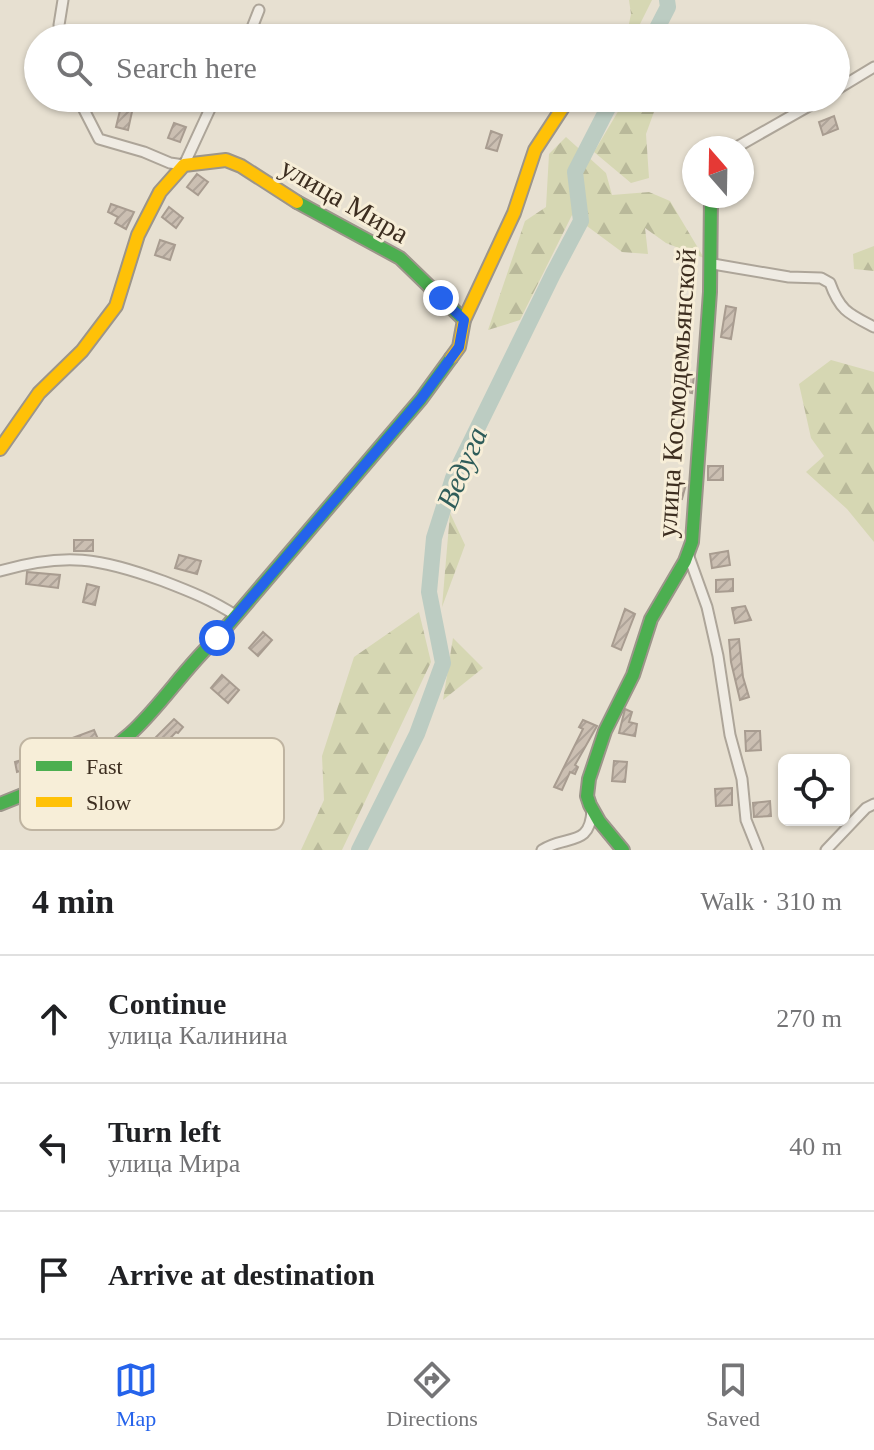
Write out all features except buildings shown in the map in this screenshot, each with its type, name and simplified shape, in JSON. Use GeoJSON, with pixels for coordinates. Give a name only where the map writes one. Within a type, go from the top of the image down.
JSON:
{"type":"FeatureCollection","features":[{"type":"Feature","properties":{"kind":"street"},"geometry":{"type":"LineString","coordinates":[[59,24],[63,0]]}},
{"type":"Feature","properties":{"kind":"street"},"geometry":{"type":"LineString","coordinates":[[254,24],[259,10]]}},
{"type":"Feature","properties":{"kind":"street"},"geometry":{"type":"LineString","coordinates":[[850,82],[874,67]]}},
{"type":"Feature","properties":{"kind":"street","name":"улица Мира"},"geometry":{"type":"LineString","coordinates":[[85,112],[99,139],[170,163],[184,165],[226,160],[241,166],[298,203],[400,258],[464,320]]}},
{"type":"Feature","properties":{"kind":"street"},"geometry":{"type":"LineString","coordinates":[[0,449],[39,393],[101,330],[116,306],[138,235],[160,192],[184,165],[209,112]]}},
{"type":"Feature","properties":{"kind":"street"},"geometry":{"type":"LineString","coordinates":[[125,738],[421,399],[459,347],[464,320],[514,213],[535,150],[560,112]]}},
{"type":"Feature","properties":{"kind":"street"},"geometry":{"type":"LineString","coordinates":[[754,137],[798,112]]}},
{"type":"Feature","properties":{"kind":"street","name":"улица Космодемьянской"},"geometry":{"type":"LineString","coordinates":[[592,809],[587,792],[590,774],[613,713],[634,670],[653,613],[688,554],[695,519],[696,452],[708,335],[709,277],[713,264],[711,208]]}},
{"type":"Feature","properties":{"kind":"street"},"geometry":{"type":"LineString","coordinates":[[713,264],[789,277],[821,278],[830,283],[837,303],[849,315],[874,327]]}},
{"type":"Feature","properties":{"kind":"street"},"geometry":{"type":"LineString","coordinates":[[688,554],[707,607],[730,735],[742,779],[746,820],[758,850]]}},
{"type":"Feature","properties":{"kind":"street"},"geometry":{"type":"LineString","coordinates":[[0,571],[44,560],[116,564],[213,601],[235,615]]}},
{"type":"Feature","properties":{"kind":"street"},"geometry":{"type":"LineString","coordinates":[[0,804],[20,795]]}},
{"type":"Feature","properties":{"kind":"street"},"geometry":{"type":"LineString","coordinates":[[826,850],[866,808],[874,804]]}},
{"type":"Feature","properties":{"kind":"street"},"geometry":{"type":"LineString","coordinates":[[542,850],[552,844],[583,837],[591,827],[592,809]]}},
{"type":"Feature","properties":{"kind":"street"},"geometry":{"type":"LineString","coordinates":[[592,809],[623,850]]}},
{"type":"Feature","properties":{"kind":"green space"},"geometry":{"type":"Polygon","coordinates":[[[629,0],[652,0],[640,24],[629,24],[629,0]]]}},
{"type":"Feature","properties":{"kind":"green space"},"geometry":{"type":"Polygon","coordinates":[[[618,112],[654,112],[646,134],[649,178],[631,183],[594,152],[618,112]]]}},
{"type":"Feature","properties":{"kind":"green space"},"geometry":{"type":"Polygon","coordinates":[[[566,137],[606,173],[612,195],[649,192],[670,201],[704,258],[666,243],[645,228],[648,254],[622,252],[572,215],[520,320],[488,330],[525,221],[546,207],[549,154],[566,137]]]}},
{"type":"Feature","properties":{"kind":"green space"},"geometry":{"type":"Polygon","coordinates":[[[874,246],[874,271],[854,269],[853,254],[874,246]]]}},
{"type":"Feature","properties":{"kind":"green space"},"geometry":{"type":"Polygon","coordinates":[[[831,360],[874,372],[874,542],[847,509],[806,472],[824,456],[811,438],[799,384],[831,360]]]}},
{"type":"Feature","properties":{"kind":"green space"},"geometry":{"type":"Polygon","coordinates":[[[450,513],[465,545],[442,607],[450,513]]]}},
{"type":"Feature","properties":{"kind":"green space"},"geometry":{"type":"Polygon","coordinates":[[[419,612],[431,662],[342,850],[301,850],[324,800],[322,756],[354,657],[419,612]]]}},
{"type":"Feature","properties":{"kind":"green space"},"geometry":{"type":"Polygon","coordinates":[[[453,638],[483,668],[443,700],[453,638]]]}},
{"type":"Feature","properties":{"kind":"waterway","name":"Ведуга"},"geometry":{"type":"LineString","coordinates":[[659,24],[668,7],[667,0]]}},
{"type":"Feature","properties":{"kind":"waterway","name":"Ведуга"},"geometry":{"type":"LineString","coordinates":[[359,850],[417,734],[443,663],[429,592],[434,538],[453,478],[581,221],[575,172],[606,112]]}},
{"type":"Feature","properties":{"kind":"traffic: fast"},"geometry":{"type":"LineString","coordinates":[[297,202],[400,258],[464,320]]}},
{"type":"Feature","properties":{"kind":"traffic: fast"},"geometry":{"type":"LineString","coordinates":[[623,850],[590,805],[587,796],[589,779],[605,731],[633,675],[651,619],[685,561],[692,542],[710,292],[711,208]]}},
{"type":"Feature","properties":{"kind":"traffic: fast"},"geometry":{"type":"LineString","coordinates":[[125,738],[217,638],[421,399],[451,358]]}},
{"type":"Feature","properties":{"kind":"traffic: fast"},"geometry":{"type":"LineString","coordinates":[[0,804],[20,796]]}},
{"type":"Feature","properties":{"kind":"traffic: slow"},"geometry":{"type":"LineString","coordinates":[[451,358],[459,347],[464,320],[514,213],[535,150],[560,112]]}},
{"type":"Feature","properties":{"kind":"traffic: slow"},"geometry":{"type":"LineString","coordinates":[[0,449],[39,393],[82,351],[116,306],[138,235],[160,192],[184,165],[226,160],[241,166],[297,202]]}},
{"type":"Feature","properties":{"kind":"route"},"geometry":{"type":"LineString","coordinates":[[217,638],[421,399],[459,347],[464,320],[441,298]]}}]}
